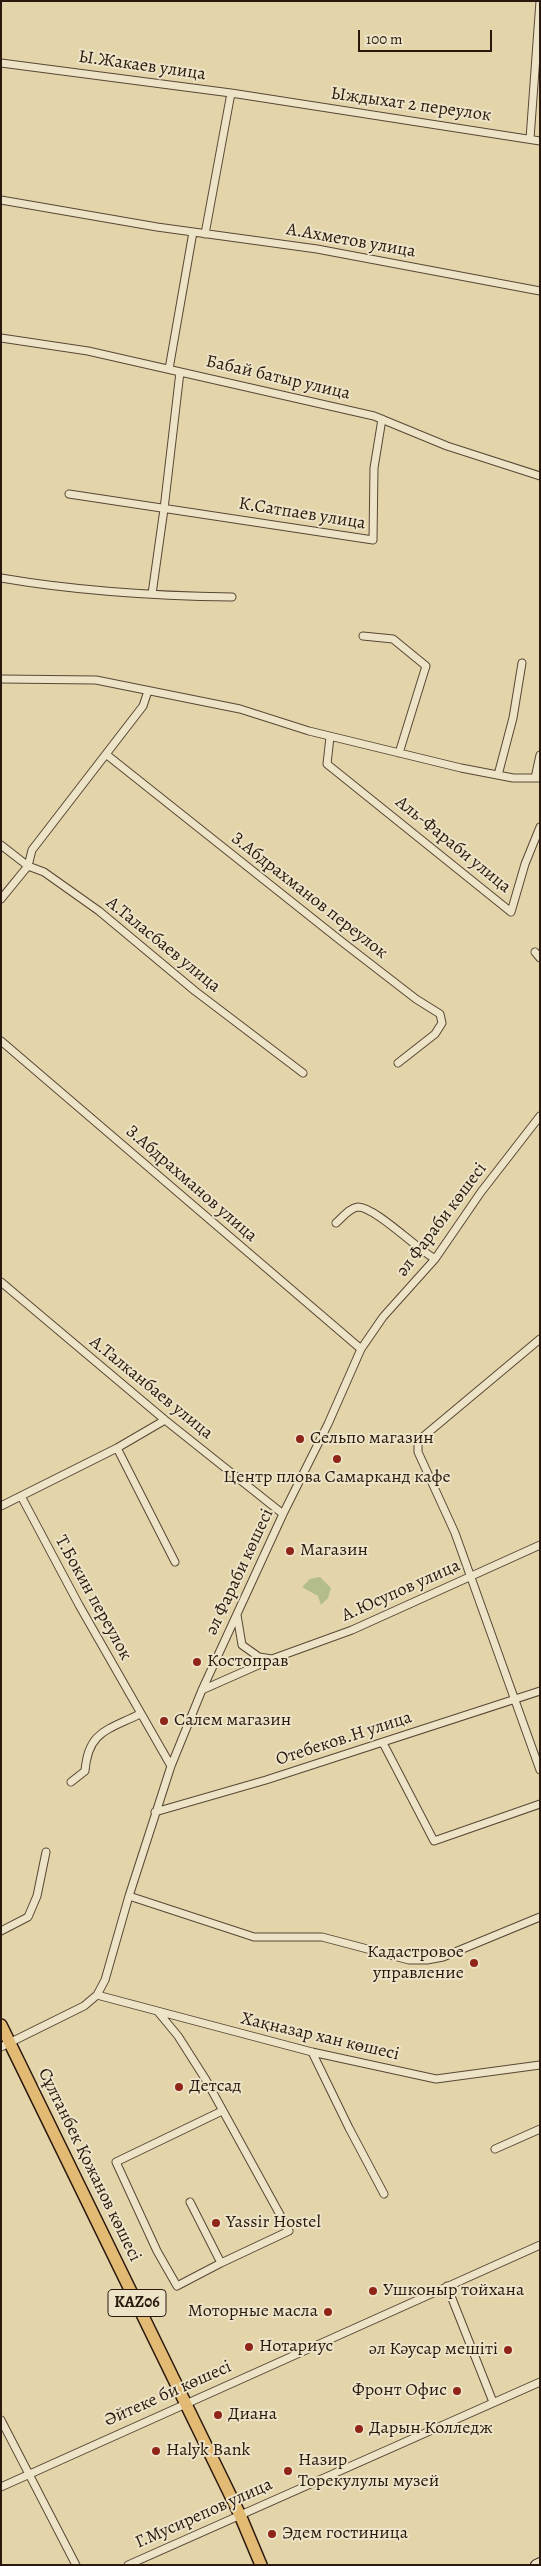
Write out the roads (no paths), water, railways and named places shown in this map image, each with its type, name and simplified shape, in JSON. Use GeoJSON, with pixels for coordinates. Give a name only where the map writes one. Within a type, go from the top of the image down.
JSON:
{"type":"FeatureCollection","features":[{"type":"Feature","properties":{"kind":"main road","name":"Сұлтанбек Қожанов көшесі"},"geometry":{"type":"LineString","coordinates":[[1,2025],[6,2045],[185,2402],[240,2515],[261,2565]]}},
{"type":"Feature","properties":{"kind":"main road"},"geometry":{"type":"LineString","coordinates":[[536,2565],[540,2563]]}},
{"type":"Feature","properties":{"kind":"street"},"geometry":{"type":"LineString","coordinates":[[530,139],[540,1]]}},
{"type":"Feature","properties":{"kind":"street","name":"Ы.Жакаев улица"},"geometry":{"type":"LineString","coordinates":[[1,64],[231,93],[278,101]]}},
{"type":"Feature","properties":{"kind":"street"},"geometry":{"type":"LineString","coordinates":[[205,234],[231,93]]}},
{"type":"Feature","properties":{"kind":"street","name":"Ыждыхат 2 переулок"},"geometry":{"type":"LineString","coordinates":[[278,101],[540,140]]}},
{"type":"Feature","properties":{"kind":"street","name":"А.Ахметов улица"},"geometry":{"type":"LineString","coordinates":[[1,200],[157,227],[317,250],[540,291]]}},
{"type":"Feature","properties":{"kind":"street"},"geometry":{"type":"LineString","coordinates":[[169,369],[193,232]]}},
{"type":"Feature","properties":{"kind":"street","name":"Бабай батыр улица"},"geometry":{"type":"LineString","coordinates":[[1,338],[88,351],[382,419],[447,446],[540,476]]}},
{"type":"Feature","properties":{"kind":"street"},"geometry":{"type":"LineString","coordinates":[[152,594],[180,372]]}},
{"type":"Feature","properties":{"kind":"street","name":"К.Сатпаев улица"},"geometry":{"type":"LineString","coordinates":[[69,494],[373,540],[374,468],[382,419]]}},
{"type":"Feature","properties":{"kind":"street"},"geometry":{"type":"LineString","coordinates":[[1,578],[30,583],[152,594],[232,597]]}},
{"type":"Feature","properties":{"kind":"street"},"geometry":{"type":"LineString","coordinates":[[363,636],[393,639],[426,666],[399,753]]}},
{"type":"Feature","properties":{"kind":"street"},"geometry":{"type":"LineString","coordinates":[[498,775],[513,718],[522,663]]}},
{"type":"Feature","properties":{"kind":"street"},"geometry":{"type":"LineString","coordinates":[[1,679],[96,680],[240,709],[330,737],[498,775],[538,778],[540,756]]}},
{"type":"Feature","properties":{"kind":"street"},"geometry":{"type":"LineString","coordinates":[[1,899],[28,866],[32,850],[143,706],[148,691]]}},
{"type":"Feature","properties":{"kind":"street","name":"Аль-Фараби улица"},"geometry":{"type":"LineString","coordinates":[[330,737],[327,764],[511,912],[525,864],[540,827]]}},
{"type":"Feature","properties":{"kind":"street","name":"З.Абдрахманов переулок"},"geometry":{"type":"LineString","coordinates":[[107,755],[416,999],[440,1014],[442,1023],[435,1034],[398,1063]]}},
{"type":"Feature","properties":{"kind":"street","name":"А.Таласбаев улица"},"geometry":{"type":"LineString","coordinates":[[1,845],[28,866],[44,872],[99,911],[195,991],[303,1073]]}},
{"type":"Feature","properties":{"kind":"street"},"geometry":{"type":"LineString","coordinates":[[535,952],[540,958]]}},
{"type":"Feature","properties":{"kind":"street","name":"З.Абдрахманов улица"},"geometry":{"type":"LineString","coordinates":[[1,1041],[361,1349]]}},
{"type":"Feature","properties":{"kind":"street","name":"әл Фараби көшесі"},"geometry":{"type":"LineString","coordinates":[[98,1994],[105,1980],[128,1896],[171,1766],[202,1690],[283,1514],[328,1424],[361,1349],[383,1317],[435,1258],[481,1192],[540,1116]]}},
{"type":"Feature","properties":{"kind":"street"},"geometry":{"type":"LineString","coordinates":[[336,1222],[351,1208],[360,1207],[374,1214],[435,1258]]}},
{"type":"Feature","properties":{"kind":"street","name":"А.Талканбаев улица"},"geometry":{"type":"LineString","coordinates":[[1,1282],[165,1420],[283,1514]]}},
{"type":"Feature","properties":{"kind":"street"},"geometry":{"type":"LineString","coordinates":[[540,1338],[418,1441],[418,1452],[455,1533],[540,1770]]}},
{"type":"Feature","properties":{"kind":"street"},"geometry":{"type":"LineString","coordinates":[[1,1506],[117,1448],[165,1420]]}},
{"type":"Feature","properties":{"kind":"street"},"geometry":{"type":"LineString","coordinates":[[117,1448],[175,1562]]}},
{"type":"Feature","properties":{"kind":"street","name":"Т.Бокин переулок"},"geometry":{"type":"LineString","coordinates":[[21,1496],[140,1714]]}},
{"type":"Feature","properties":{"kind":"street","name":"А.Юсупов улица"},"geometry":{"type":"LineString","coordinates":[[202,1690],[272,1659],[352,1630],[540,1545]]}},
{"type":"Feature","properties":{"kind":"street"},"geometry":{"type":"LineString","coordinates":[[237,1614],[242,1645],[259,1657],[272,1659]]}},
{"type":"Feature","properties":{"kind":"street","name":"Отебеков.Н улица"},"geometry":{"type":"LineString","coordinates":[[155,1812],[266,1780],[540,1690]]}},
{"type":"Feature","properties":{"kind":"street"},"geometry":{"type":"LineString","coordinates":[[70,1782],[85,1771],[86,1752],[98,1734],[140,1714],[171,1766]]}},
{"type":"Feature","properties":{"kind":"street"},"geometry":{"type":"LineString","coordinates":[[383,1742],[434,1841],[540,1804]]}},
{"type":"Feature","properties":{"kind":"street"},"geometry":{"type":"LineString","coordinates":[[1,1931],[28,1917],[37,1896],[46,1852]]}},
{"type":"Feature","properties":{"kind":"street"},"geometry":{"type":"LineString","coordinates":[[128,1896],[254,1937],[322,1938],[409,1960],[427,1960],[443,1957],[540,1917]]}},
{"type":"Feature","properties":{"kind":"street"},"geometry":{"type":"LineString","coordinates":[[6,2045],[84,2006],[98,1994]]}},
{"type":"Feature","properties":{"kind":"street","name":"Хақназар хан көшесі"},"geometry":{"type":"LineString","coordinates":[[98,1994],[158,2012],[312,2052],[436,2079],[540,2065]]}},
{"type":"Feature","properties":{"kind":"street"},"geometry":{"type":"LineString","coordinates":[[158,2012],[188,2051],[222,2110],[289,2231],[177,2286],[157,2252],[116,2162],[222,2110]]}},
{"type":"Feature","properties":{"kind":"street"},"geometry":{"type":"LineString","coordinates":[[312,2052],[348,2128],[384,2194]]}},
{"type":"Feature","properties":{"kind":"street"},"geometry":{"type":"LineString","coordinates":[[495,2149],[540,2130]]}},
{"type":"Feature","properties":{"kind":"street"},"geometry":{"type":"LineString","coordinates":[[190,2202],[221,2263]]}},
{"type":"Feature","properties":{"kind":"street","name":"Әйтеке би көшесі"},"geometry":{"type":"LineString","coordinates":[[1,2487],[185,2402],[540,2245]]}},
{"type":"Feature","properties":{"kind":"street"},"geometry":{"type":"LineString","coordinates":[[447,2286],[493,2402]]}},
{"type":"Feature","properties":{"kind":"street","name":"Г.Мусирепов улица"},"geometry":{"type":"LineString","coordinates":[[128,2565],[540,2382]]}},
{"type":"Feature","properties":{"kind":"street"},"geometry":{"type":"LineString","coordinates":[[1,2420],[76,2565]]}},
{"type":"Feature","properties":{"kind":"place","name":"Сельпо магазин"},"geometry":{"type":"Point","coordinates":[300,1439]}},
{"type":"Feature","properties":{"kind":"place","name":"Центр плова Самарканд кафе"},"geometry":{"type":"Point","coordinates":[337,1459]}},
{"type":"Feature","properties":{"kind":"place","name":"Магазин"},"geometry":{"type":"Point","coordinates":[290,1551]}},
{"type":"Feature","properties":{"kind":"place","name":"Костоправ"},"geometry":{"type":"Point","coordinates":[197,1662]}},
{"type":"Feature","properties":{"kind":"place","name":"Салем магазин"},"geometry":{"type":"Point","coordinates":[164,1721]}},
{"type":"Feature","properties":{"kind":"place","name":"Кадастровое управление"},"geometry":{"type":"Point","coordinates":[474,1963]}},
{"type":"Feature","properties":{"kind":"place","name":"Детсад"},"geometry":{"type":"Point","coordinates":[179,2087]}},
{"type":"Feature","properties":{"kind":"place","name":"Yassir Hostel"},"geometry":{"type":"Point","coordinates":[216,2223]}},
{"type":"Feature","properties":{"kind":"place","name":"Ушконыр тойхана"},"geometry":{"type":"Point","coordinates":[373,2291]}},
{"type":"Feature","properties":{"kind":"place","name":"Моторные масла"},"geometry":{"type":"Point","coordinates":[328,2312]}},
{"type":"Feature","properties":{"kind":"place","name":"Нотариус"},"geometry":{"type":"Point","coordinates":[249,2347]}},
{"type":"Feature","properties":{"kind":"place","name":"әл Кәусар мешіті"},"geometry":{"type":"Point","coordinates":[508,2350]}},
{"type":"Feature","properties":{"kind":"place","name":"Фронт Офис"},"geometry":{"type":"Point","coordinates":[457,2391]}},
{"type":"Feature","properties":{"kind":"place","name":"Диана"},"geometry":{"type":"Point","coordinates":[218,2415]}},
{"type":"Feature","properties":{"kind":"place","name":"Дарын Колледж"},"geometry":{"type":"Point","coordinates":[359,2429]}},
{"type":"Feature","properties":{"kind":"place","name":"Halyk Bank"},"geometry":{"type":"Point","coordinates":[156,2451]}},
{"type":"Feature","properties":{"kind":"place","name":"Назир Торекулулы музей"},"geometry":{"type":"Point","coordinates":[288,2471]}},
{"type":"Feature","properties":{"kind":"place","name":"Эдем гостиница"},"geometry":{"type":"Point","coordinates":[272,2534]}}]}
